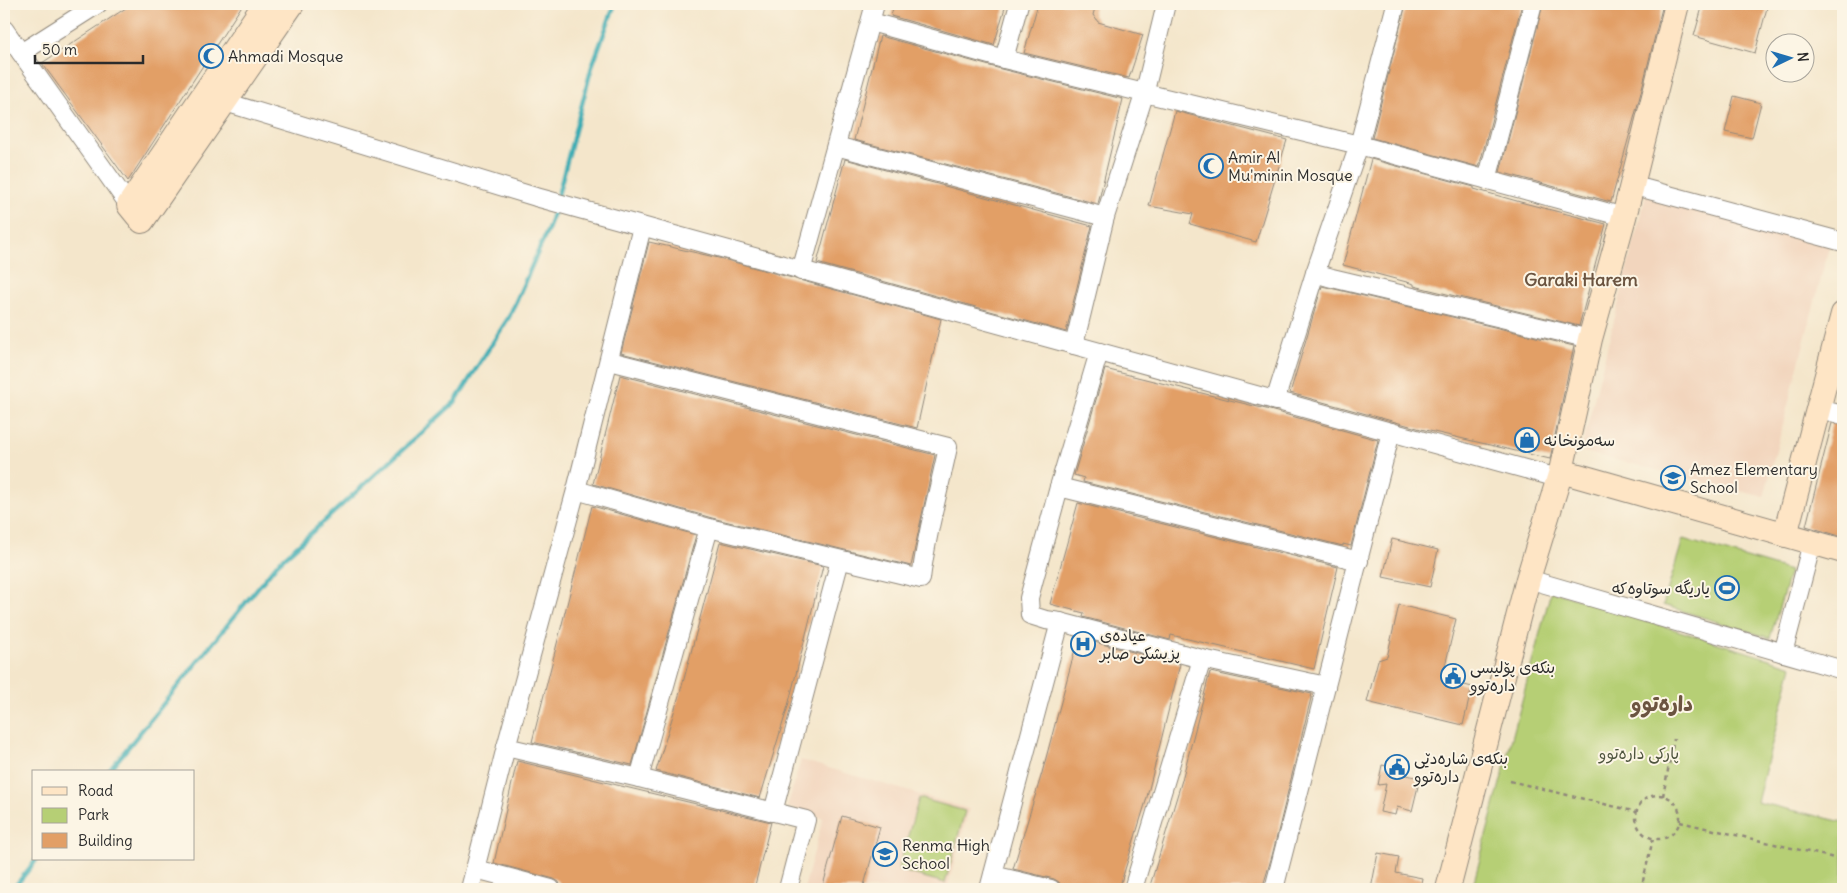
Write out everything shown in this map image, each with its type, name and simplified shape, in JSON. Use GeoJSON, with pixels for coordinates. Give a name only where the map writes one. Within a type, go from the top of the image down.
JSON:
{"type":"FeatureCollection","features":[{"type":"Feature","properties":{"kind":"street"},"geometry":{"type":"LineString","coordinates":[[21,53],[98,4]]}},
{"type":"Feature","properties":{"kind":"street"},"geometry":{"type":"LineString","coordinates":[[214,98],[264,4]]}},
{"type":"Feature","properties":{"kind":"street"},"geometry":{"type":"LineString","coordinates":[[4,29],[128,204],[292,4]]}},
{"type":"Feature","properties":{"kind":"street"},"geometry":{"type":"LineString","coordinates":[[801,270],[875,4]]}},
{"type":"Feature","properties":{"kind":"street"},"geometry":{"type":"LineString","coordinates":[[1004,60],[1019,4]]}},
{"type":"Feature","properties":{"kind":"street"},"geometry":{"type":"LineString","coordinates":[[1074,346],[1105,216],[1144,94],[1166,4]]}},
{"type":"Feature","properties":{"kind":"street"},"geometry":{"type":"LineString","coordinates":[[1275,401],[1315,273],[1359,145],[1396,4]]}},
{"type":"Feature","properties":{"kind":"street"},"geometry":{"type":"LineString","coordinates":[[1487,180],[1533,4]]}},
{"type":"Feature","properties":{"kind":"street"},"geometry":{"type":"LineString","coordinates":[[1448,889],[1528,579],[1560,474],[1590,339],[1624,216],[1677,4]]}},
{"type":"Feature","properties":{"kind":"street"},"geometry":{"type":"LineString","coordinates":[[871,22],[1004,60],[1359,145],[1624,216]]}},
{"type":"Feature","properties":{"kind":"street"},"geometry":{"type":"LineString","coordinates":[[214,98],[536,197],[642,227],[1275,401],[1560,474],[1843,551]]}},
{"type":"Feature","properties":{"kind":"street"},"geometry":{"type":"LineString","coordinates":[[836,146],[1105,216]]}},
{"type":"Feature","properties":{"kind":"street"},"geometry":{"type":"LineString","coordinates":[[1631,185],[1843,242]]}},
{"type":"Feature","properties":{"kind":"street"},"geometry":{"type":"LineString","coordinates":[[470,889],[506,747],[610,361],[642,227]]}},
{"type":"Feature","properties":{"kind":"street"},"geometry":{"type":"LineString","coordinates":[[1315,273],[1590,339]]}},
{"type":"Feature","properties":{"kind":"street"},"geometry":{"type":"LineString","coordinates":[[1785,535],[1843,314]]}},
{"type":"Feature","properties":{"kind":"street"},"geometry":{"type":"LineString","coordinates":[[1100,352],[1059,487],[1029,598],[1030,615],[1202,659],[1326,686]]}},
{"type":"Feature","properties":{"kind":"street"},"geometry":{"type":"LineString","coordinates":[[576,490],[709,528],[921,579],[925,546],[937,501],[948,447],[610,361]]}},
{"type":"Feature","properties":{"kind":"street"},"geometry":{"type":"LineString","coordinates":[[1819,409],[1843,415]]}},
{"type":"Feature","properties":{"kind":"street"},"geometry":{"type":"LineString","coordinates":[[1274,889],[1391,432]]}},
{"type":"Feature","properties":{"kind":"street"},"geometry":{"type":"LineString","coordinates":[[1059,487],[1359,561]]}},
{"type":"Feature","properties":{"kind":"street"},"geometry":{"type":"LineString","coordinates":[[639,778],[709,528]]}},
{"type":"Feature","properties":{"kind":"street"},"geometry":{"type":"LineString","coordinates":[[1782,653],[1812,543]]}},
{"type":"Feature","properties":{"kind":"street"},"geometry":{"type":"LineString","coordinates":[[773,812],[840,560]]}},
{"type":"Feature","properties":{"kind":"street"},"geometry":{"type":"LineString","coordinates":[[1528,579],[1843,670]]}},
{"type":"Feature","properties":{"kind":"street"},"geometry":{"type":"LineString","coordinates":[[1051,889],[991,882],[1060,622]]}},
{"type":"Feature","properties":{"kind":"street"},"geometry":{"type":"LineString","coordinates":[[1133,889],[1202,659]]}},
{"type":"Feature","properties":{"kind":"street"},"geometry":{"type":"LineString","coordinates":[[506,747],[806,820],[788,889]]}},
{"type":"Feature","properties":{"kind":"street"},"geometry":{"type":"LineString","coordinates":[[476,869],[551,889]]}},
{"type":"Feature","properties":{"kind":"path"},"geometry":{"type":"LineString","coordinates":[[1663,796],[1674,739]]}},
{"type":"Feature","properties":{"kind":"path"},"geometry":{"type":"LineString","coordinates":[[1510,781],[1636,812]]}},
{"type":"Feature","properties":{"kind":"path"},"geometry":{"type":"LineString","coordinates":[[1652,796],[1663,796],[1673,800],[1678,807],[1680,822],[1678,828],[1667,837],[1653,839],[1647,836],[1638,826],[1636,812],[1645,799],[1652,796]]}},
{"type":"Feature","properties":{"kind":"path"},"geometry":{"type":"LineString","coordinates":[[1680,822],[1843,860]]}},
{"type":"Feature","properties":{"kind":"path"},"geometry":{"type":"LineString","coordinates":[[1641,889],[1653,839]]}},
{"type":"Feature","properties":{"kind":"shaded area"},"geometry":{"type":"Polygon","coordinates":[[[1646,194],[1830,243],[1764,497],[1581,451],[1646,194]]]}},
{"type":"Feature","properties":{"kind":"shaded area","name":"Renma High School"},"geometry":{"type":"Polygon","coordinates":[[[801,760],[969,809],[947,889],[804,889],[823,818],[787,807],[801,760]]]}},
{"type":"Feature","properties":{"kind":"green space","name":"یاریگە سوتاوەکە"},"geometry":{"type":"Polygon","coordinates":[[[1683,539],[1790,571],[1770,638],[1663,605],[1683,539]]]}},
{"type":"Feature","properties":{"kind":"green space","name":"پارکی دارەتوو"},"geometry":{"type":"Polygon","coordinates":[[[1551,591],[1792,666],[1757,802],[1843,822],[1843,889],[1472,889],[1551,591]]]}},
{"type":"Feature","properties":{"kind":"green space"},"geometry":{"type":"Polygon","coordinates":[[[919,798],[965,811],[945,883],[898,870],[919,798]]]}},
{"type":"Feature","properties":{"kind":"building"},"geometry":{"type":"Polygon","coordinates":[[[132,4],[243,4],[128,181],[42,63],[132,4]]]}},
{"type":"Feature","properties":{"kind":"building"},"geometry":{"type":"Polygon","coordinates":[[[894,4],[1006,4],[994,45],[891,16],[894,4]]]}},
{"type":"Feature","properties":{"kind":"building"},"geometry":{"type":"Polygon","coordinates":[[[1038,4],[1096,4],[1093,15],[1098,22],[1143,35],[1129,78],[1024,53],[1038,4]]]}},
{"type":"Feature","properties":{"kind":"building"},"geometry":{"type":"Polygon","coordinates":[[[1406,4],[1522,4],[1479,167],[1372,138],[1406,4]]]}},
{"type":"Feature","properties":{"kind":"building"},"geometry":{"type":"Polygon","coordinates":[[[1543,4],[1663,4],[1611,202],[1500,172],[1543,4]]]}},
{"type":"Feature","properties":{"kind":"building"},"geometry":{"type":"Polygon","coordinates":[[[1703,4],[1768,4],[1755,53],[1694,36],[1703,4]]]}},
{"type":"Feature","properties":{"kind":"building"},"geometry":{"type":"Polygon","coordinates":[[[880,36],[1001,69],[1123,99],[1098,204],[854,140],[880,36]]]}},
{"type":"Feature","properties":{"kind":"building"},"geometry":{"type":"Polygon","coordinates":[[[1734,96],[1761,103],[1752,138],[1725,132],[1734,96]]]}},
{"type":"Feature","properties":{"kind":"building"},"geometry":{"type":"Polygon","coordinates":[[[1175,111],[1287,140],[1256,242],[1190,224],[1193,214],[1149,206],[1175,111]]]}},
{"type":"Feature","properties":{"kind":"building"},"geometry":{"type":"Polygon","coordinates":[[[845,159],[1092,226],[1066,332],[817,263],[845,159]]]}},
{"type":"Feature","properties":{"kind":"building"},"geometry":{"type":"Polygon","coordinates":[[[1371,159],[1474,187],[1474,189],[1524,203],[1606,224],[1579,326],[1414,286],[1414,284],[1343,265],[1371,159]]]}},
{"type":"Feature","properties":{"kind":"building"},"geometry":{"type":"Polygon","coordinates":[[[649,242],[723,259],[941,319],[917,428],[621,353],[649,242]]]}},
{"type":"Feature","properties":{"kind":"building"},"geometry":{"type":"Polygon","coordinates":[[[1322,286],[1574,346],[1550,459],[1421,429],[1290,393],[1322,286]]]}},
{"type":"Feature","properties":{"kind":"building"},"geometry":{"type":"Polygon","coordinates":[[[1105,369],[1266,409],[1378,440],[1351,546],[1343,544],[1343,546],[1083,482],[1084,478],[1074,475],[1105,369]]]}},
{"type":"Feature","properties":{"kind":"building"},"geometry":{"type":"Polygon","coordinates":[[[620,375],[935,455],[911,566],[712,518],[593,484],[620,375]]]}},
{"type":"Feature","properties":{"kind":"building"},"geometry":{"type":"Polygon","coordinates":[[[1832,423],[1843,425],[1843,537],[1806,526],[1832,423]]]}},
{"type":"Feature","properties":{"kind":"building"},"geometry":{"type":"Polygon","coordinates":[[[1078,503],[1338,567],[1314,669],[1171,635],[1170,640],[1083,617],[1084,613],[1050,604],[1078,503]]]}},
{"type":"Feature","properties":{"kind":"building"},"geometry":{"type":"Polygon","coordinates":[[[592,506],[696,535],[632,765],[532,742],[592,506]]]}},
{"type":"Feature","properties":{"kind":"building"},"geometry":{"type":"Polygon","coordinates":[[[1392,539],[1438,550],[1430,587],[1383,577],[1392,539]]]}},
{"type":"Feature","properties":{"kind":"building"},"geometry":{"type":"Polygon","coordinates":[[[720,542],[823,566],[788,706],[760,798],[656,771],[684,679],[720,542]]]}},
{"type":"Feature","properties":{"kind":"building"},"geometry":{"type":"Polygon","coordinates":[[[1399,605],[1456,619],[1442,679],[1472,687],[1463,725],[1367,702],[1378,660],[1387,657],[1399,605]]]}},
{"type":"Feature","properties":{"kind":"building"},"geometry":{"type":"Polygon","coordinates":[[[1078,638],[1180,664],[1146,801],[1119,889],[1093,889],[1078,885],[1078,889],[1061,889],[1059,882],[1054,879],[1013,869],[1042,773],[1078,638]]]}},
{"type":"Feature","properties":{"kind":"building"},"geometry":{"type":"Polygon","coordinates":[[[1210,672],[1312,694],[1272,856],[1262,889],[1149,889],[1182,780],[1210,672]]]}},
{"type":"Feature","properties":{"kind":"building"},"geometry":{"type":"Polygon","coordinates":[[[517,761],[771,822],[754,889],[579,889],[564,886],[564,889],[561,889],[559,882],[554,879],[494,863],[517,761]]]}},
{"type":"Feature","properties":{"kind":"building"},"geometry":{"type":"Polygon","coordinates":[[[1382,765],[1392,767],[1393,772],[1420,778],[1412,811],[1397,807],[1395,815],[1380,812],[1386,784],[1378,785],[1382,765]]]}},
{"type":"Feature","properties":{"kind":"building"},"geometry":{"type":"Polygon","coordinates":[[[842,816],[880,827],[863,889],[822,889],[842,816]]]}},
{"type":"Feature","properties":{"kind":"building"},"geometry":{"type":"Polygon","coordinates":[[[1378,853],[1399,857],[1396,873],[1422,878],[1420,889],[1371,889],[1378,853]]]}},
{"type":"Feature","properties":{"kind":"waterway"},"geometry":{"type":"LineString","coordinates":[[557,199],[592,66],[615,4]]}},
{"type":"Feature","properties":{"kind":"waterway"},"geometry":{"type":"LineString","coordinates":[[110,770],[277,564],[455,402],[509,317],[549,227],[555,207]]}},
{"type":"Feature","properties":{"kind":"waterway"},"geometry":{"type":"LineString","coordinates":[[13,889],[36,860]]}},
{"type":"Feature","properties":{"kind":"place","name":"Ahmadi Mosque"},"geometry":{"type":"Point","coordinates":[211,56]}},
{"type":"Feature","properties":{"kind":"place","name":"Amir Al Mu'minin Mosque"},"geometry":{"type":"Point","coordinates":[1211,166]}},
{"type":"Feature","properties":{"kind":"place","name":"سەمونخانە"},"geometry":{"type":"Point","coordinates":[1527,440]}},
{"type":"Feature","properties":{"kind":"place","name":"Amez Elementary School"},"geometry":{"type":"Point","coordinates":[1673,478]}},
{"type":"Feature","properties":{"kind":"place","name":"یاریگە سوتاوەکە"},"geometry":{"type":"Point","coordinates":[1727,588]}},
{"type":"Feature","properties":{"kind":"place","name":"عیادەی پزیشکی صابر"},"geometry":{"type":"Point","coordinates":[1083,644]}},
{"type":"Feature","properties":{"kind":"place","name":"بنکەی پۆلیسی دارەتوو"},"geometry":{"type":"Point","coordinates":[1453,676]}},
{"type":"Feature","properties":{"kind":"place","name":"بنکەی شارەدێی دارەتوو"},"geometry":{"type":"Point","coordinates":[1397,767]}},
{"type":"Feature","properties":{"kind":"place","name":"Renma High School"},"geometry":{"type":"Point","coordinates":[885,854]}},
{"type":"Feature","properties":{"kind":"district","name":"Garaki Harem"},"geometry":{"type":"Point","coordinates":[1581,280]}},
{"type":"Feature","properties":{"kind":"district","name":"دارەتوو"},"geometry":{"type":"Point","coordinates":[1662,704]}}]}
